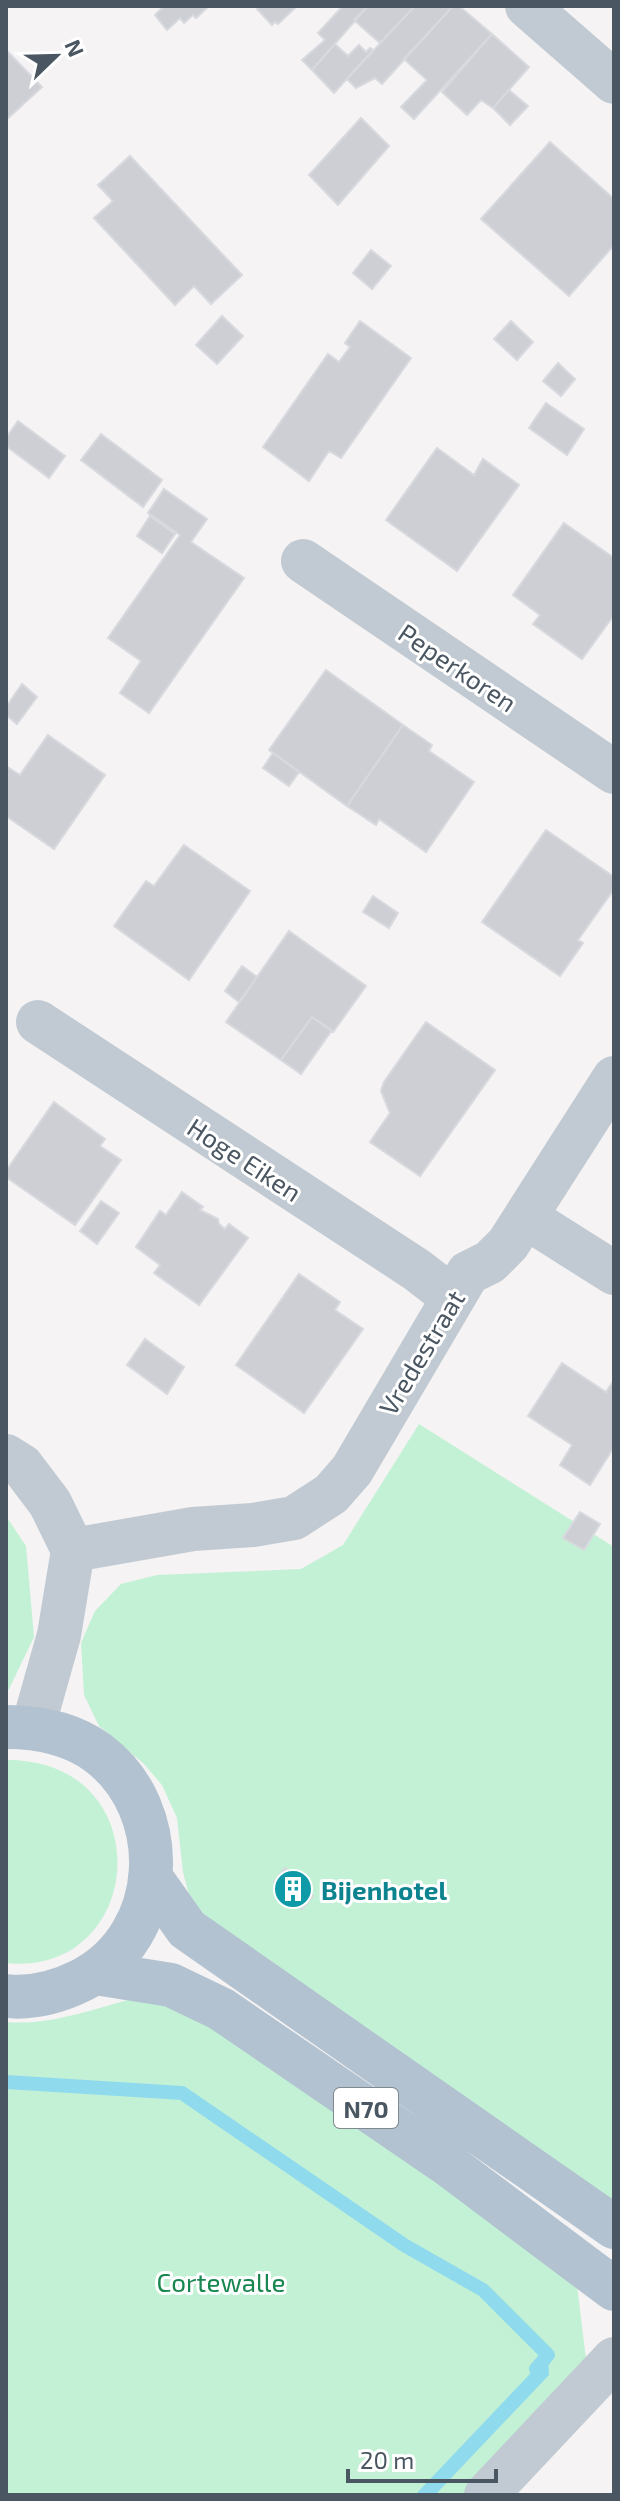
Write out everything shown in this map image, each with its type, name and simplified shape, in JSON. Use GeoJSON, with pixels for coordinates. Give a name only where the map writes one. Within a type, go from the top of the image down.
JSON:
{"type":"FeatureCollection","features":[{"type":"Feature","properties":{"kind":"main road"},"geometry":{"type":"LineString","coordinates":[[6,1996],[25,1998],[62,1990],[96,1973],[117,1954],[134,1932],[145,1906],[151,1878],[152,1842],[142,1808],[123,1778],[99,1753],[68,1736],[20,1727]]}},
{"type":"Feature","properties":{"kind":"main road","name":"N70"},"geometry":{"type":"LineString","coordinates":[[151,1878],[187,1929],[614,2227]]}},
{"type":"Feature","properties":{"kind":"main road","name":"N70"},"geometry":{"type":"LineString","coordinates":[[96,1973],[171,1985],[221,2009],[446,2163],[614,2289]]}},
{"type":"Feature","properties":{"kind":"street"},"geometry":{"type":"LineString","coordinates":[[527,6],[614,82]]}},
{"type":"Feature","properties":{"kind":"street","name":"Peperkoren"},"geometry":{"type":"LineString","coordinates":[[303,561],[614,772]]}},
{"type":"Feature","properties":{"kind":"street","name":"Hoge Eiken"},"geometry":{"type":"LineString","coordinates":[[38,1022],[417,1270],[452,1297]]}},
{"type":"Feature","properties":{"kind":"street","name":"Vredestraat"},"geometry":{"type":"LineString","coordinates":[[73,1550],[168,1533],[294,1518],[331,1494],[352,1470],[468,1273],[490,1262],[508,1244],[614,1078]]}},
{"type":"Feature","properties":{"kind":"street"},"geometry":{"type":"LineString","coordinates":[[527,1218],[614,1273]]}},
{"type":"Feature","properties":{"kind":"street"},"geometry":{"type":"LineString","coordinates":[[6,1456],[22,1466],[50,1503],[73,1550],[59,1635],[20,1727]]}},
{"type":"Feature","properties":{"kind":"street"},"geometry":{"type":"LineString","coordinates":[[486,2495],[614,2359]]}},
{"type":"Feature","properties":{"kind":"green space"},"geometry":{"type":"Polygon","coordinates":[[[419,1424],[614,1547],[614,2213],[264,1969],[191,1903],[183,1872],[177,1818],[162,1785],[144,1764],[99,1726],[84,1695],[81,1643],[95,1611],[121,1584],[157,1575],[301,1569],[343,1545],[419,1424]]]}},
{"type":"Feature","properties":{"kind":"green space"},"geometry":{"type":"Polygon","coordinates":[[[6,1516],[26,1546],[34,1637],[6,1692],[6,1516]]]}},
{"type":"Feature","properties":{"kind":"green space"},"geometry":{"type":"Polygon","coordinates":[[[6,1760],[57,1769],[92,1793],[112,1827],[117,1866],[109,1905],[87,1937],[53,1958],[6,1963],[6,1760]]]}},
{"type":"Feature","properties":{"kind":"green space","name":"Cortewalle"},"geometry":{"type":"Polygon","coordinates":[[[139,1997],[211,2019],[576,2277],[587,2367],[466,2495],[6,2495],[6,2022],[57,2019],[139,1997]]]}},
{"type":"Feature","properties":{"kind":"water"},"geometry":{"type":"Polygon","coordinates":[[[548,2355],[549,2375],[435,2495],[415,2495],[548,2355]]]}},
{"type":"Feature","properties":{"kind":"building"},"geometry":{"type":"Polygon","coordinates":[[[164,6],[209,6],[196,18],[193,15],[184,23],[180,18],[167,30],[155,15],[164,6]]]}},
{"type":"Feature","properties":{"kind":"building"},"geometry":{"type":"Polygon","coordinates":[[[260,6],[297,6],[278,24],[275,22],[272,25],[257,9],[260,6]]]}},
{"type":"Feature","properties":{"kind":"building"},"geometry":{"type":"Polygon","coordinates":[[[339,6],[368,6],[312,70],[302,60],[325,40],[318,33],[341,8],[339,6]]]}},
{"type":"Feature","properties":{"kind":"building"},"geometry":{"type":"Polygon","coordinates":[[[368,6],[415,6],[380,43],[354,20],[368,6]]]}},
{"type":"Feature","properties":{"kind":"building"},"geometry":{"type":"Polygon","coordinates":[[[415,6],[453,6],[382,84],[375,78],[356,88],[347,79],[415,6]]]}},
{"type":"Feature","properties":{"kind":"building"},"geometry":{"type":"Polygon","coordinates":[[[453,6],[459,6],[492,34],[414,119],[401,107],[427,80],[404,59],[453,6]]]}},
{"type":"Feature","properties":{"kind":"building"},"geometry":{"type":"Polygon","coordinates":[[[492,34],[529,67],[493,108],[481,100],[467,115],[442,92],[492,34]]]}},
{"type":"Feature","properties":{"kind":"building"},"geometry":{"type":"Polygon","coordinates":[[[335,44],[348,56],[359,45],[366,52],[370,48],[373,50],[334,93],[312,70],[335,44]]]}},
{"type":"Feature","properties":{"kind":"building"},"geometry":{"type":"Polygon","coordinates":[[[6,50],[42,87],[6,120],[6,50]]]}},
{"type":"Feature","properties":{"kind":"building"},"geometry":{"type":"Polygon","coordinates":[[[509,90],[528,106],[510,125],[493,108],[509,90]]]}},
{"type":"Feature","properties":{"kind":"building"},"geometry":{"type":"Polygon","coordinates":[[[361,118],[389,146],[338,205],[309,175],[361,118]]]}},
{"type":"Feature","properties":{"kind":"building"},"geometry":{"type":"Polygon","coordinates":[[[550,142],[614,199],[614,245],[569,296],[481,219],[550,142]]]}},
{"type":"Feature","properties":{"kind":"building"},"geometry":{"type":"Polygon","coordinates":[[[130,156],[242,275],[211,304],[194,286],[175,305],[94,218],[113,201],[98,185],[130,156]]]}},
{"type":"Feature","properties":{"kind":"building"},"geometry":{"type":"Polygon","coordinates":[[[371,250],[391,266],[372,289],[353,273],[371,250]]]}},
{"type":"Feature","properties":{"kind":"building"},"geometry":{"type":"Polygon","coordinates":[[[222,316],[243,336],[217,364],[196,345],[222,316]]]}},
{"type":"Feature","properties":{"kind":"building"},"geometry":{"type":"Polygon","coordinates":[[[360,321],[411,358],[341,458],[329,451],[309,481],[263,447],[328,354],[339,362],[350,347],[345,343],[360,321]]]}},
{"type":"Feature","properties":{"kind":"building"},"geometry":{"type":"Polygon","coordinates":[[[511,321],[533,342],[517,360],[494,339],[511,321]]]}},
{"type":"Feature","properties":{"kind":"building"},"geometry":{"type":"Polygon","coordinates":[[[558,363],[575,379],[561,396],[543,381],[558,363]]]}},
{"type":"Feature","properties":{"kind":"building"},"geometry":{"type":"Polygon","coordinates":[[[546,403],[584,429],[567,455],[529,428],[546,403]]]}},
{"type":"Feature","properties":{"kind":"building"},"geometry":{"type":"Polygon","coordinates":[[[18,421],[65,456],[49,478],[6,446],[6,438],[18,421]]]}},
{"type":"Feature","properties":{"kind":"building"},"geometry":{"type":"Polygon","coordinates":[[[101,434],[162,480],[143,507],[81,460],[101,434]]]}},
{"type":"Feature","properties":{"kind":"building"},"geometry":{"type":"Polygon","coordinates":[[[437,448],[474,475],[483,459],[519,485],[457,571],[386,520],[437,448]]]}},
{"type":"Feature","properties":{"kind":"building"},"geometry":{"type":"Polygon","coordinates":[[[164,489],[207,519],[191,542],[244,578],[149,713],[120,693],[141,661],[108,638],[180,535],[148,513],[164,489]]]}},
{"type":"Feature","properties":{"kind":"building"},"geometry":{"type":"Polygon","coordinates":[[[150,516],[175,534],[162,553],[137,536],[150,516]]]}},
{"type":"Feature","properties":{"kind":"building"},"geometry":{"type":"Polygon","coordinates":[[[564,523],[614,558],[614,615],[582,659],[533,624],[540,615],[513,595],[564,523]]]}},
{"type":"Feature","properties":{"kind":"building"},"geometry":{"type":"Polygon","coordinates":[[[326,670],[403,725],[347,806],[269,750],[326,670]]]}},
{"type":"Feature","properties":{"kind":"building"},"geometry":{"type":"Polygon","coordinates":[[[22,684],[37,697],[17,724],[6,715],[6,707],[22,684]]]}},
{"type":"Feature","properties":{"kind":"building"},"geometry":{"type":"Polygon","coordinates":[[[403,725],[432,745],[429,751],[474,782],[426,852],[379,819],[376,825],[347,806],[403,725]]]}},
{"type":"Feature","properties":{"kind":"building"},"geometry":{"type":"Polygon","coordinates":[[[48,735],[105,775],[54,849],[6,816],[6,766],[20,775],[48,735]]]}},
{"type":"Feature","properties":{"kind":"building"},"geometry":{"type":"Polygon","coordinates":[[[273,753],[299,772],[289,786],[263,768],[273,753]]]}},
{"type":"Feature","properties":{"kind":"building"},"geometry":{"type":"Polygon","coordinates":[[[546,830],[614,877],[614,889],[578,940],[583,943],[560,976],[482,922],[546,830]]]}},
{"type":"Feature","properties":{"kind":"building"},"geometry":{"type":"Polygon","coordinates":[[[184,845],[250,891],[189,980],[114,926],[146,881],[154,886],[184,845]]]}},
{"type":"Feature","properties":{"kind":"building"},"geometry":{"type":"Polygon","coordinates":[[[373,896],[398,913],[389,928],[363,912],[373,896]]]}},
{"type":"Feature","properties":{"kind":"building"},"geometry":{"type":"Polygon","coordinates":[[[289,931],[366,986],[333,1032],[312,1017],[281,1060],[226,1022],[289,931]]]}},
{"type":"Feature","properties":{"kind":"building"},"geometry":{"type":"Polygon","coordinates":[[[242,966],[257,977],[239,1002],[225,991],[242,966]]]}},
{"type":"Feature","properties":{"kind":"building"},"geometry":{"type":"Polygon","coordinates":[[[312,1017],[332,1030],[301,1074],[281,1060],[312,1017]]]}},
{"type":"Feature","properties":{"kind":"building"},"geometry":{"type":"Polygon","coordinates":[[[426,1022],[495,1070],[420,1176],[370,1142],[390,1113],[381,1091],[384,1082],[426,1022]]]}},
{"type":"Feature","properties":{"kind":"building"},"geometry":{"type":"Polygon","coordinates":[[[54,1102],[105,1139],[100,1146],[121,1160],[75,1225],[6,1177],[6,1171],[54,1102]]]}},
{"type":"Feature","properties":{"kind":"building"},"geometry":{"type":"Polygon","coordinates":[[[182,1192],[203,1207],[200,1210],[218,1219],[225,1229],[229,1224],[248,1238],[199,1305],[154,1273],[160,1265],[136,1247],[160,1211],[166,1215],[182,1192]]]}},
{"type":"Feature","properties":{"kind":"building"},"geometry":{"type":"Polygon","coordinates":[[[101,1201],[119,1213],[97,1244],[80,1231],[101,1201]]]}},
{"type":"Feature","properties":{"kind":"building"},"geometry":{"type":"Polygon","coordinates":[[[299,1274],[340,1302],[335,1310],[363,1329],[304,1413],[236,1365],[299,1274]]]}},
{"type":"Feature","properties":{"kind":"building"},"geometry":{"type":"Polygon","coordinates":[[[145,1339],[184,1367],[167,1394],[127,1365],[145,1339]]]}},
{"type":"Feature","properties":{"kind":"building"},"geometry":{"type":"Polygon","coordinates":[[[562,1363],[606,1392],[614,1380],[614,1447],[590,1485],[560,1465],[572,1445],[528,1416],[562,1363]]]}},
{"type":"Feature","properties":{"kind":"building"},"geometry":{"type":"Polygon","coordinates":[[[580,1512],[600,1524],[584,1550],[563,1538],[580,1512]]]}},
{"type":"Feature","properties":{"kind":"building","name":"Bijenhotel"},"geometry":{"type":"Polygon","coordinates":[[[285,1868],[313,1896],[302,1909],[274,1882],[285,1868]]]}},
{"type":"Feature","properties":{"kind":"waterway"},"geometry":{"type":"LineString","coordinates":[[6,2082],[182,2093],[404,2245],[483,2290],[548,2355],[536,2369]]}},
{"type":"Feature","properties":{"kind":"place","name":"Bijenhotel"},"geometry":{"type":"Point","coordinates":[293,1889]}}]}
